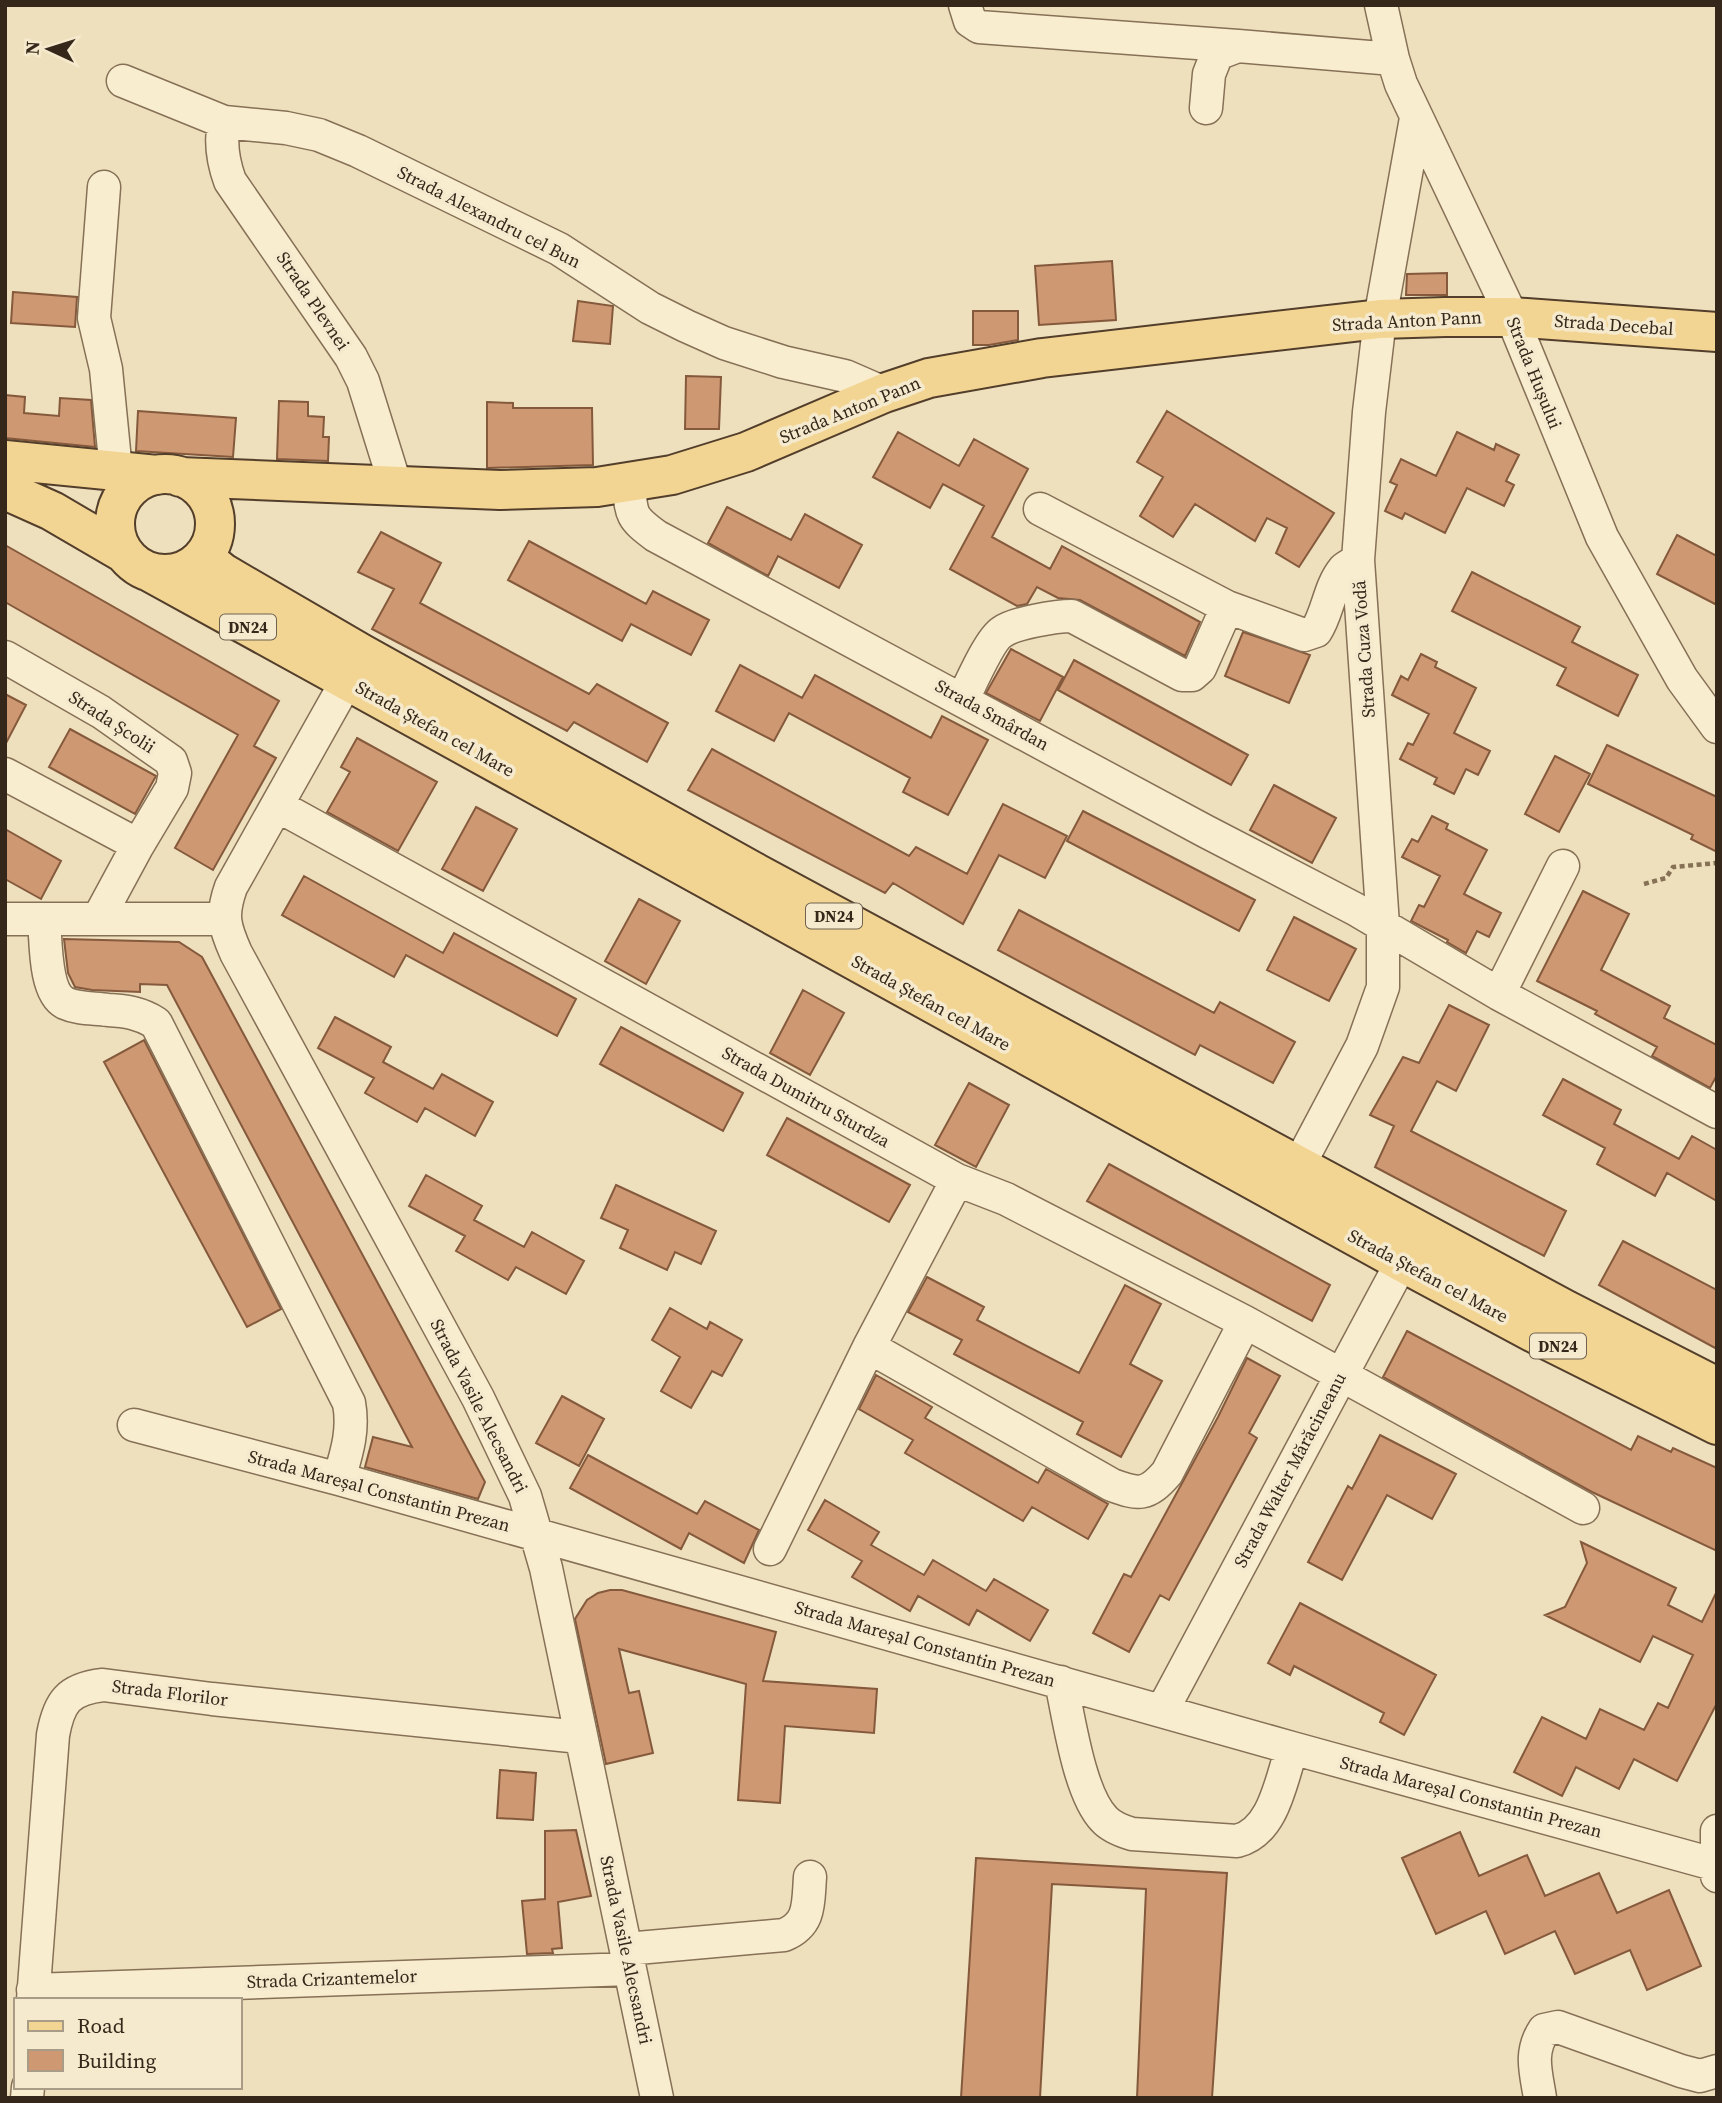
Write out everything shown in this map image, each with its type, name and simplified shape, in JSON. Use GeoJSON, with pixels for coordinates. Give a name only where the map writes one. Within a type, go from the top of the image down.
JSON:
{"type":"FeatureCollection","features":[{"type":"Feature","properties":{"kind":"main road","name":"Strada Anton Pann"},"geometry":{"type":"LineString","coordinates":[[169,476],[396,487],[556,489],[629,483],[671,475],[746,452],[884,393],[929,378],[1042,358],[1380,319],[1512,317]]}},
{"type":"Feature","properties":{"kind":"main road","name":"Strada Decebal"},"geometry":{"type":"LineString","coordinates":[[1512,317],[1717,332]]}},
{"type":"Feature","properties":{"kind":"main road"},"geometry":{"type":"LineString","coordinates":[[5,460],[169,476],[196,484],[207,497],[214,513],[213,536],[203,557],[192,566],[179,573],[164,574],[137,563],[117,538],[116,521],[119,505],[128,491],[141,480],[169,476]]}},
{"type":"Feature","properties":{"kind":"main road"},"geometry":{"type":"LineString","coordinates":[[214,513],[275,481]]}},
{"type":"Feature","properties":{"kind":"main road","name":"Strada Ștefan cel Mare"},"geometry":{"type":"LineString","coordinates":[[5,491],[52,511],[137,563],[354,668],[756,873],[1299,1166],[1551,1342],[1717,1425]]}},
{"type":"Feature","properties":{"kind":"main road","name":"Strada Ștefan cel Mare"},"geometry":{"type":"LineString","coordinates":[[203,557],[354,668],[1410,1246],[1566,1310],[1717,1387]]}},
{"type":"Feature","properties":{"kind":"street"},"geometry":{"type":"LineString","coordinates":[[965,5],[970,21],[979,27],[1393,59]]}},
{"type":"Feature","properties":{"kind":"street","name":"Strada Hușului"},"geometry":{"type":"LineString","coordinates":[[1381,5],[1393,59],[1416,118],[1512,317],[1602,537],[1682,679],[1717,727]]}},
{"type":"Feature","properties":{"kind":"street"},"geometry":{"type":"LineString","coordinates":[[1206,108],[1209,74],[1217,54],[1238,46]]}},
{"type":"Feature","properties":{"kind":"street","name":"Strada Alexandru cel Bun"},"geometry":{"type":"LineString","coordinates":[[123,81],[224,122],[286,128],[319,135],[358,151],[559,249],[650,308],[686,326],[724,343],[783,362],[845,376],[884,393]]}},
{"type":"Feature","properties":{"kind":"street","name":"Strada Cuza Vodă"},"geometry":{"type":"LineString","coordinates":[[1299,1166],[1362,1046],[1383,987],[1383,925],[1358,560],[1369,412],[1380,319],[1416,118]]}},
{"type":"Feature","properties":{"kind":"street","name":"Strada Plevnei"},"geometry":{"type":"LineString","coordinates":[[224,122],[222,150],[230,181],[351,357],[363,381],[396,487]]}},
{"type":"Feature","properties":{"kind":"street"},"geometry":{"type":"LineString","coordinates":[[104,187],[94,318],[106,369],[116,471]]}},
{"type":"Feature","properties":{"kind":"street","name":"Strada Smârdan"},"geometry":{"type":"LineString","coordinates":[[629,483],[631,512],[639,523],[656,536],[1383,925],[1499,994],[1717,1112]]}},
{"type":"Feature","properties":{"kind":"street"},"geometry":{"type":"LineString","coordinates":[[1040,509],[1227,607],[1304,635],[1316,631],[1323,621],[1344,569],[1358,560]]}},
{"type":"Feature","properties":{"kind":"street"},"geometry":{"type":"LineString","coordinates":[[962,699],[993,642],[1002,632],[1059,616],[1072,616],[1182,675],[1192,675],[1200,668],[1227,607]]}},
{"type":"Feature","properties":{"kind":"street","name":"Strada Școlii"},"geometry":{"type":"LineString","coordinates":[[5,657],[101,712],[172,761],[176,773],[173,788],[98,919]]}},
{"type":"Feature","properties":{"kind":"street"},"geometry":{"type":"LineString","coordinates":[[5,919],[224,919],[231,887],[354,668]]}},
{"type":"Feature","properties":{"kind":"street"},"geometry":{"type":"LineString","coordinates":[[5,774],[138,845]]}},
{"type":"Feature","properties":{"kind":"street","name":"Strada Dumitru Sturdza"},"geometry":{"type":"LineString","coordinates":[[278,806],[957,1180],[1006,1199],[1245,1322],[1583,1507]]}},
{"type":"Feature","properties":{"kind":"street"},"geometry":{"type":"LineString","coordinates":[[1499,994],[1563,866]]}},
{"type":"Feature","properties":{"kind":"street"},"geometry":{"type":"LineString","coordinates":[[44,919],[48,970],[53,989],[61,1002],[76,1007],[129,1011],[156,1023],[349,1403],[352,1422],[350,1440],[339,1479]]}},
{"type":"Feature","properties":{"kind":"street","name":"Strada Vasile Alecsandri"},"geometry":{"type":"LineString","coordinates":[[224,919],[228,935],[243,965],[473,1389],[516,1476],[537,1534],[657,2098]]}},
{"type":"Feature","properties":{"kind":"street"},"geometry":{"type":"LineString","coordinates":[[770,1549],[869,1347],[957,1180]]}},
{"type":"Feature","properties":{"kind":"street","name":"Strada Walter Mărăcineanu"},"geometry":{"type":"LineString","coordinates":[[1162,1711],[1410,1246]]}},
{"type":"Feature","properties":{"kind":"street"},"geometry":{"type":"LineString","coordinates":[[869,1347],[1112,1485],[1144,1493],[1156,1486],[1167,1473],[1245,1322]]}},
{"type":"Feature","properties":{"kind":"street","name":"Strada Mareșal Constantin Prezan"},"geometry":{"type":"LineString","coordinates":[[134,1425],[537,1534],[1716,1868]]}},
{"type":"Feature","properties":{"kind":"street"},"geometry":{"type":"LineString","coordinates":[[1061,1682],[1085,1785],[1093,1804],[1104,1819],[1117,1829],[1132,1834],[1237,1841],[1248,1838],[1260,1830],[1268,1817],[1292,1748]]}},
{"type":"Feature","properties":{"kind":"street","name":"Strada Florilor"},"geometry":{"type":"LineString","coordinates":[[33,1995],[53,1735],[57,1712],[68,1698],[86,1687],[103,1685],[212,1699],[580,1737]]}},
{"type":"Feature","properties":{"kind":"street"},"geometry":{"type":"LineString","coordinates":[[1716,1868],[1717,1831]]}},
{"type":"Feature","properties":{"kind":"street","name":"Strada Crizantemelor"},"geometry":{"type":"LineString","coordinates":[[33,1995],[628,1959],[784,1935],[797,1930],[807,1913],[810,1877]]}},
{"type":"Feature","properties":{"kind":"street"},"geometry":{"type":"LineString","coordinates":[[1540,2098],[1534,2056],[1535,2043],[1544,2030],[1558,2027],[1681,2071],[1700,2076],[1717,2071]]}},
{"type":"Feature","properties":{"kind":"path"},"geometry":{"type":"LineString","coordinates":[[1643,884],[1666,878],[1673,867],[1717,863]]}},
{"type":"Feature","properties":{"kind":"building"},"geometry":{"type":"Polygon","coordinates":[[[1112,261],[1116,320],[1039,325],[1035,266],[1112,261]]]}},
{"type":"Feature","properties":{"kind":"building"},"geometry":{"type":"Polygon","coordinates":[[[1447,273],[1447,295],[1406,295],[1407,274],[1447,273]]]}},
{"type":"Feature","properties":{"kind":"building"},"geometry":{"type":"Polygon","coordinates":[[[13,292],[77,297],[75,327],[11,323],[13,292]]]}},
{"type":"Feature","properties":{"kind":"building"},"geometry":{"type":"Polygon","coordinates":[[[578,301],[613,306],[610,344],[573,341],[578,301]]]}},
{"type":"Feature","properties":{"kind":"building"},"geometry":{"type":"Polygon","coordinates":[[[973,311],[1018,311],[1018,340],[973,345],[973,311]]]}},
{"type":"Feature","properties":{"kind":"building"},"geometry":{"type":"Polygon","coordinates":[[[686,376],[721,377],[719,429],[685,429],[686,376]]]}},
{"type":"Feature","properties":{"kind":"building"},"geometry":{"type":"Polygon","coordinates":[[[5,395],[25,397],[24,413],[59,416],[60,398],[91,400],[95,447],[5,438],[5,395]]]}},
{"type":"Feature","properties":{"kind":"building"},"geometry":{"type":"Polygon","coordinates":[[[279,401],[308,402],[308,416],[324,417],[323,437],[329,437],[328,461],[277,459],[279,401]]]}},
{"type":"Feature","properties":{"kind":"building"},"geometry":{"type":"Polygon","coordinates":[[[487,402],[513,403],[513,408],[592,408],[593,465],[487,468],[487,402]]]}},
{"type":"Feature","properties":{"kind":"building"},"geometry":{"type":"Polygon","coordinates":[[[138,411],[236,418],[233,457],[136,451],[138,411]]]}},
{"type":"Feature","properties":{"kind":"building"},"geometry":{"type":"Polygon","coordinates":[[[1167,411],[1334,513],[1299,567],[1276,553],[1287,528],[1267,518],[1255,541],[1195,504],[1173,537],[1140,516],[1163,477],[1137,462],[1167,411]]]}},
{"type":"Feature","properties":{"kind":"building"},"geometry":{"type":"Polygon","coordinates":[[[898,432],[959,466],[974,439],[1028,469],[992,537],[1050,569],[1062,546],[1200,622],[1185,656],[1080,600],[1058,598],[1037,587],[1027,604],[1017,606],[950,569],[984,506],[943,484],[930,508],[873,477],[898,432]]]}},
{"type":"Feature","properties":{"kind":"building"},"geometry":{"type":"Polygon","coordinates":[[[1457,432],[1494,450],[1496,444],[1519,455],[1506,481],[1514,485],[1504,506],[1467,488],[1445,533],[1405,513],[1402,519],[1385,511],[1397,485],[1390,482],[1401,459],[1436,476],[1457,432]]]}},
{"type":"Feature","properties":{"kind":"building"},"geometry":{"type":"Polygon","coordinates":[[[727,507],[791,540],[805,514],[862,545],[839,588],[778,556],[768,576],[708,543],[727,507]]]}},
{"type":"Feature","properties":{"kind":"building"},"geometry":{"type":"Polygon","coordinates":[[[381,532],[441,563],[420,603],[589,694],[597,684],[668,723],[647,762],[574,722],[567,731],[372,629],[394,589],[358,572],[381,532]]]}},
{"type":"Feature","properties":{"kind":"building"},"geometry":{"type":"Polygon","coordinates":[[[1677,535],[1717,556],[1717,605],[1657,574],[1677,535]]]}},
{"type":"Feature","properties":{"kind":"building"},"geometry":{"type":"Polygon","coordinates":[[[529,541],[646,604],[653,591],[709,620],[691,655],[631,624],[622,641],[508,580],[529,541]]]}},
{"type":"Feature","properties":{"kind":"building"},"geometry":{"type":"Polygon","coordinates":[[[5,545],[279,701],[254,746],[276,758],[213,870],[175,848],[238,735],[5,602],[5,545]]]}},
{"type":"Feature","properties":{"kind":"building"},"geometry":{"type":"Polygon","coordinates":[[[1472,572],[1580,627],[1572,642],[1638,675],[1618,716],[1557,685],[1566,668],[1452,611],[1472,572]]]}},
{"type":"Feature","properties":{"kind":"building"},"geometry":{"type":"Polygon","coordinates":[[[1243,632],[1310,655],[1289,703],[1225,676],[1243,632]]]}},
{"type":"Feature","properties":{"kind":"building"},"geometry":{"type":"Polygon","coordinates":[[[1011,649],[1063,677],[1040,721],[986,693],[1011,649]]]}},
{"type":"Feature","properties":{"kind":"building"},"geometry":{"type":"Polygon","coordinates":[[[1421,654],[1437,662],[1435,667],[1476,688],[1454,733],[1490,751],[1478,775],[1466,769],[1454,794],[1434,784],[1437,778],[1400,759],[1408,743],[1413,745],[1429,714],[1392,695],[1401,676],[1408,680],[1421,654]]]}},
{"type":"Feature","properties":{"kind":"building"},"geometry":{"type":"Polygon","coordinates":[[[1074,660],[1248,755],[1231,785],[1058,690],[1074,660]]]}},
{"type":"Feature","properties":{"kind":"building"},"geometry":{"type":"Polygon","coordinates":[[[740,665],[802,698],[815,675],[931,738],[942,716],[988,740],[948,815],[903,792],[910,778],[789,713],[774,741],[716,711],[740,665]]]}},
{"type":"Feature","properties":{"kind":"building"},"geometry":{"type":"Polygon","coordinates":[[[5,694],[26,705],[5,745],[5,694]]]}},
{"type":"Feature","properties":{"kind":"building"},"geometry":{"type":"Polygon","coordinates":[[[70,729],[156,776],[135,814],[49,767],[70,729]]]}},
{"type":"Feature","properties":{"kind":"building"},"geometry":{"type":"Polygon","coordinates":[[[357,738],[437,782],[398,851],[327,812],[350,772],[341,767],[357,738]]]}},
{"type":"Feature","properties":{"kind":"building"},"geometry":{"type":"Polygon","coordinates":[[[1607,745],[1717,797],[1717,852],[1691,839],[1693,835],[1588,784],[1607,745]]]}},
{"type":"Feature","properties":{"kind":"building"},"geometry":{"type":"Polygon","coordinates":[[[712,749],[909,856],[916,847],[967,874],[1003,804],[1067,836],[1045,878],[999,855],[963,924],[893,883],[885,893],[688,790],[712,749]]]}},
{"type":"Feature","properties":{"kind":"building"},"geometry":{"type":"Polygon","coordinates":[[[1555,756],[1590,774],[1559,832],[1525,814],[1555,756]]]}},
{"type":"Feature","properties":{"kind":"building"},"geometry":{"type":"Polygon","coordinates":[[[1274,785],[1336,818],[1312,863],[1250,830],[1274,785]]]}},
{"type":"Feature","properties":{"kind":"building"},"geometry":{"type":"Polygon","coordinates":[[[476,807],[517,829],[483,891],[442,869],[476,807]]]}},
{"type":"Feature","properties":{"kind":"building"},"geometry":{"type":"Polygon","coordinates":[[[1083,811],[1255,900],[1239,931],[1067,841],[1083,811]]]}},
{"type":"Feature","properties":{"kind":"building"},"geometry":{"type":"Polygon","coordinates":[[[1432,816],[1448,824],[1446,829],[1487,850],[1464,894],[1501,913],[1489,937],[1477,931],[1466,953],[1447,942],[1448,940],[1411,921],[1419,905],[1424,907],[1440,876],[1402,857],[1412,839],[1418,842],[1432,816]]]}},
{"type":"Feature","properties":{"kind":"building"},"geometry":{"type":"Polygon","coordinates":[[[5,829],[61,861],[41,899],[5,879],[5,829]]]}},
{"type":"Feature","properties":{"kind":"building"},"geometry":{"type":"Polygon","coordinates":[[[304,876],[443,953],[454,933],[576,999],[557,1036],[406,955],[394,977],[282,915],[304,876]]]}},
{"type":"Feature","properties":{"kind":"building"},"geometry":{"type":"Polygon","coordinates":[[[1583,891],[1629,914],[1601,970],[1670,1006],[1664,1018],[1717,1045],[1717,1075],[1710,1088],[1652,1056],[1657,1047],[1595,1014],[1597,1011],[1537,981],[1583,891]]]}},
{"type":"Feature","properties":{"kind":"building"},"geometry":{"type":"Polygon","coordinates":[[[639,899],[680,921],[646,984],[605,961],[639,899]]]}},
{"type":"Feature","properties":{"kind":"building"},"geometry":{"type":"Polygon","coordinates":[[[1019,910],[1214,1013],[1220,1002],[1295,1042],[1273,1083],[1200,1045],[1195,1055],[998,950],[1019,910]]]}},
{"type":"Feature","properties":{"kind":"building"},"geometry":{"type":"Polygon","coordinates":[[[1294,917],[1356,949],[1329,1001],[1267,970],[1294,917]]]}},
{"type":"Feature","properties":{"kind":"building"},"geometry":{"type":"Polygon","coordinates":[[[64,939],[179,942],[202,957],[485,1482],[478,1499],[365,1467],[373,1437],[412,1447],[167,985],[140,984],[140,992],[75,987],[68,973],[64,939]]]}},
{"type":"Feature","properties":{"kind":"building"},"geometry":{"type":"Polygon","coordinates":[[[803,990],[844,1013],[810,1075],[770,1053],[803,990]]]}},
{"type":"Feature","properties":{"kind":"building"},"geometry":{"type":"Polygon","coordinates":[[[1449,1005],[1489,1025],[1456,1091],[1437,1081],[1411,1131],[1566,1211],[1544,1256],[1375,1167],[1394,1126],[1370,1115],[1403,1057],[1419,1063],[1449,1005]]]}},
{"type":"Feature","properties":{"kind":"building"},"geometry":{"type":"Polygon","coordinates":[[[335,1017],[391,1047],[383,1062],[433,1089],[442,1074],[493,1102],[475,1136],[425,1108],[417,1122],[365,1093],[374,1078],[318,1048],[335,1017]]]}},
{"type":"Feature","properties":{"kind":"building"},"geometry":{"type":"Polygon","coordinates":[[[621,1027],[743,1093],[723,1131],[600,1064],[621,1027]]]}},
{"type":"Feature","properties":{"kind":"building"},"geometry":{"type":"Polygon","coordinates":[[[144,1040],[281,1309],[247,1327],[104,1062],[144,1040]]]}},
{"type":"Feature","properties":{"kind":"building"},"geometry":{"type":"Polygon","coordinates":[[[1563,1079],[1621,1110],[1614,1124],[1679,1159],[1692,1136],[1717,1150],[1717,1201],[1667,1173],[1655,1196],[1597,1164],[1605,1148],[1543,1115],[1563,1079]]]}},
{"type":"Feature","properties":{"kind":"building"},"geometry":{"type":"Polygon","coordinates":[[[969,1083],[1009,1105],[976,1167],[935,1145],[969,1083]]]}},
{"type":"Feature","properties":{"kind":"building"},"geometry":{"type":"Polygon","coordinates":[[[787,1118],[910,1185],[889,1222],[767,1155],[787,1118]]]}},
{"type":"Feature","properties":{"kind":"building"},"geometry":{"type":"Polygon","coordinates":[[[1109,1164],[1330,1285],[1312,1321],[1087,1201],[1109,1164]]]}},
{"type":"Feature","properties":{"kind":"building"},"geometry":{"type":"Polygon","coordinates":[[[426,1175],[482,1206],[474,1220],[524,1247],[532,1232],[584,1261],[566,1294],[516,1267],[508,1280],[456,1251],[465,1236],[409,1206],[426,1175]]]}},
{"type":"Feature","properties":{"kind":"building"},"geometry":{"type":"Polygon","coordinates":[[[616,1185],[716,1231],[701,1264],[675,1252],[667,1270],[620,1248],[628,1230],[601,1218],[616,1185]]]}},
{"type":"Feature","properties":{"kind":"building"},"geometry":{"type":"Polygon","coordinates":[[[1623,1241],[1717,1290],[1717,1349],[1599,1285],[1623,1241]]]}},
{"type":"Feature","properties":{"kind":"building"},"geometry":{"type":"Polygon","coordinates":[[[927,1277],[984,1307],[977,1320],[1079,1373],[1125,1285],[1161,1304],[1130,1364],[1162,1381],[1121,1457],[1077,1434],[1083,1422],[954,1354],[962,1340],[908,1312],[927,1277]]]}},
{"type":"Feature","properties":{"kind":"building"},"geometry":{"type":"Polygon","coordinates":[[[670,1308],[707,1329],[710,1322],[742,1340],[722,1376],[712,1371],[691,1408],[661,1391],[680,1357],[652,1340],[670,1308]]]}},
{"type":"Feature","properties":{"kind":"building"},"geometry":{"type":"Polygon","coordinates":[[[1407,1331],[1631,1450],[1638,1436],[1671,1452],[1673,1448],[1717,1468],[1717,1551],[1592,1492],[1383,1377],[1407,1331]]]}},
{"type":"Feature","properties":{"kind":"building"},"geometry":{"type":"Polygon","coordinates":[[[1247,1358],[1280,1376],[1249,1433],[1257,1438],[1169,1600],[1160,1595],[1129,1652],[1093,1633],[1124,1574],[1131,1577],[1247,1358]]]}},
{"type":"Feature","properties":{"kind":"building"},"geometry":{"type":"Polygon","coordinates":[[[876,1375],[932,1407],[925,1418],[1038,1483],[1046,1469],[1108,1504],[1088,1539],[1032,1507],[1023,1521],[905,1453],[913,1440],[859,1409],[876,1375]]]}},
{"type":"Feature","properties":{"kind":"building"},"geometry":{"type":"Polygon","coordinates":[[[562,1396],[604,1419],[579,1466],[536,1443],[562,1396]]]}},
{"type":"Feature","properties":{"kind":"building"},"geometry":{"type":"Polygon","coordinates":[[[1380,1435],[1456,1474],[1432,1519],[1387,1495],[1342,1580],[1308,1562],[1348,1486],[1352,1489],[1380,1435]]]}},
{"type":"Feature","properties":{"kind":"building"},"geometry":{"type":"Polygon","coordinates":[[[588,1455],[697,1514],[705,1501],[759,1530],[744,1563],[689,1533],[681,1549],[570,1488],[588,1455]]]}},
{"type":"Feature","properties":{"kind":"building"},"geometry":{"type":"Polygon","coordinates":[[[825,1500],[879,1532],[871,1545],[924,1575],[933,1560],[986,1591],[994,1579],[1048,1610],[1030,1641],[977,1610],[969,1625],[918,1596],[910,1611],[852,1577],[862,1561],[808,1530],[825,1500]]]}},
{"type":"Feature","properties":{"kind":"building"},"geometry":{"type":"Polygon","coordinates":[[[1581,1542],[1676,1588],[1668,1605],[1702,1622],[1717,1591],[1717,1703],[1677,1781],[1634,1759],[1619,1789],[1576,1767],[1562,1796],[1514,1772],[1542,1717],[1586,1739],[1600,1709],[1644,1730],[1658,1703],[1668,1708],[1693,1655],[1653,1636],[1640,1662],[1545,1615],[1565,1607],[1587,1563],[1581,1542]]]}},
{"type":"Feature","properties":{"kind":"building"},"geometry":{"type":"Polygon","coordinates":[[[610,1590],[622,1590],[776,1632],[763,1681],[877,1689],[874,1733],[785,1726],[780,1803],[738,1800],[746,1684],[619,1649],[629,1693],[639,1691],[653,1753],[606,1764],[575,1619],[587,1600],[610,1590]]]}},
{"type":"Feature","properties":{"kind":"building"},"geometry":{"type":"Polygon","coordinates":[[[1300,1603],[1436,1675],[1404,1735],[1380,1722],[1384,1713],[1294,1666],[1290,1675],[1268,1663],[1300,1603]]]}},
{"type":"Feature","properties":{"kind":"building"},"geometry":{"type":"Polygon","coordinates":[[[500,1770],[536,1773],[533,1820],[497,1818],[500,1770]]]}},
{"type":"Feature","properties":{"kind":"building"},"geometry":{"type":"Polygon","coordinates":[[[576,1830],[591,1896],[558,1902],[562,1948],[552,1949],[553,1953],[527,1954],[522,1901],[545,1899],[545,1831],[576,1830]]]}},
{"type":"Feature","properties":{"kind":"building"},"geometry":{"type":"Polygon","coordinates":[[[1460,1832],[1479,1876],[1527,1855],[1545,1896],[1599,1873],[1617,1913],[1669,1890],[1701,1966],[1647,1990],[1630,1950],[1575,1974],[1555,1931],[1505,1954],[1486,1911],[1436,1934],[1402,1858],[1460,1832]]]}},
{"type":"Feature","properties":{"kind":"building"},"geometry":{"type":"Polygon","coordinates":[[[976,1858],[1227,1873],[1212,2098],[1137,2098],[1146,1889],[1052,1884],[1040,2098],[961,2098],[976,1858]]]}}]}
